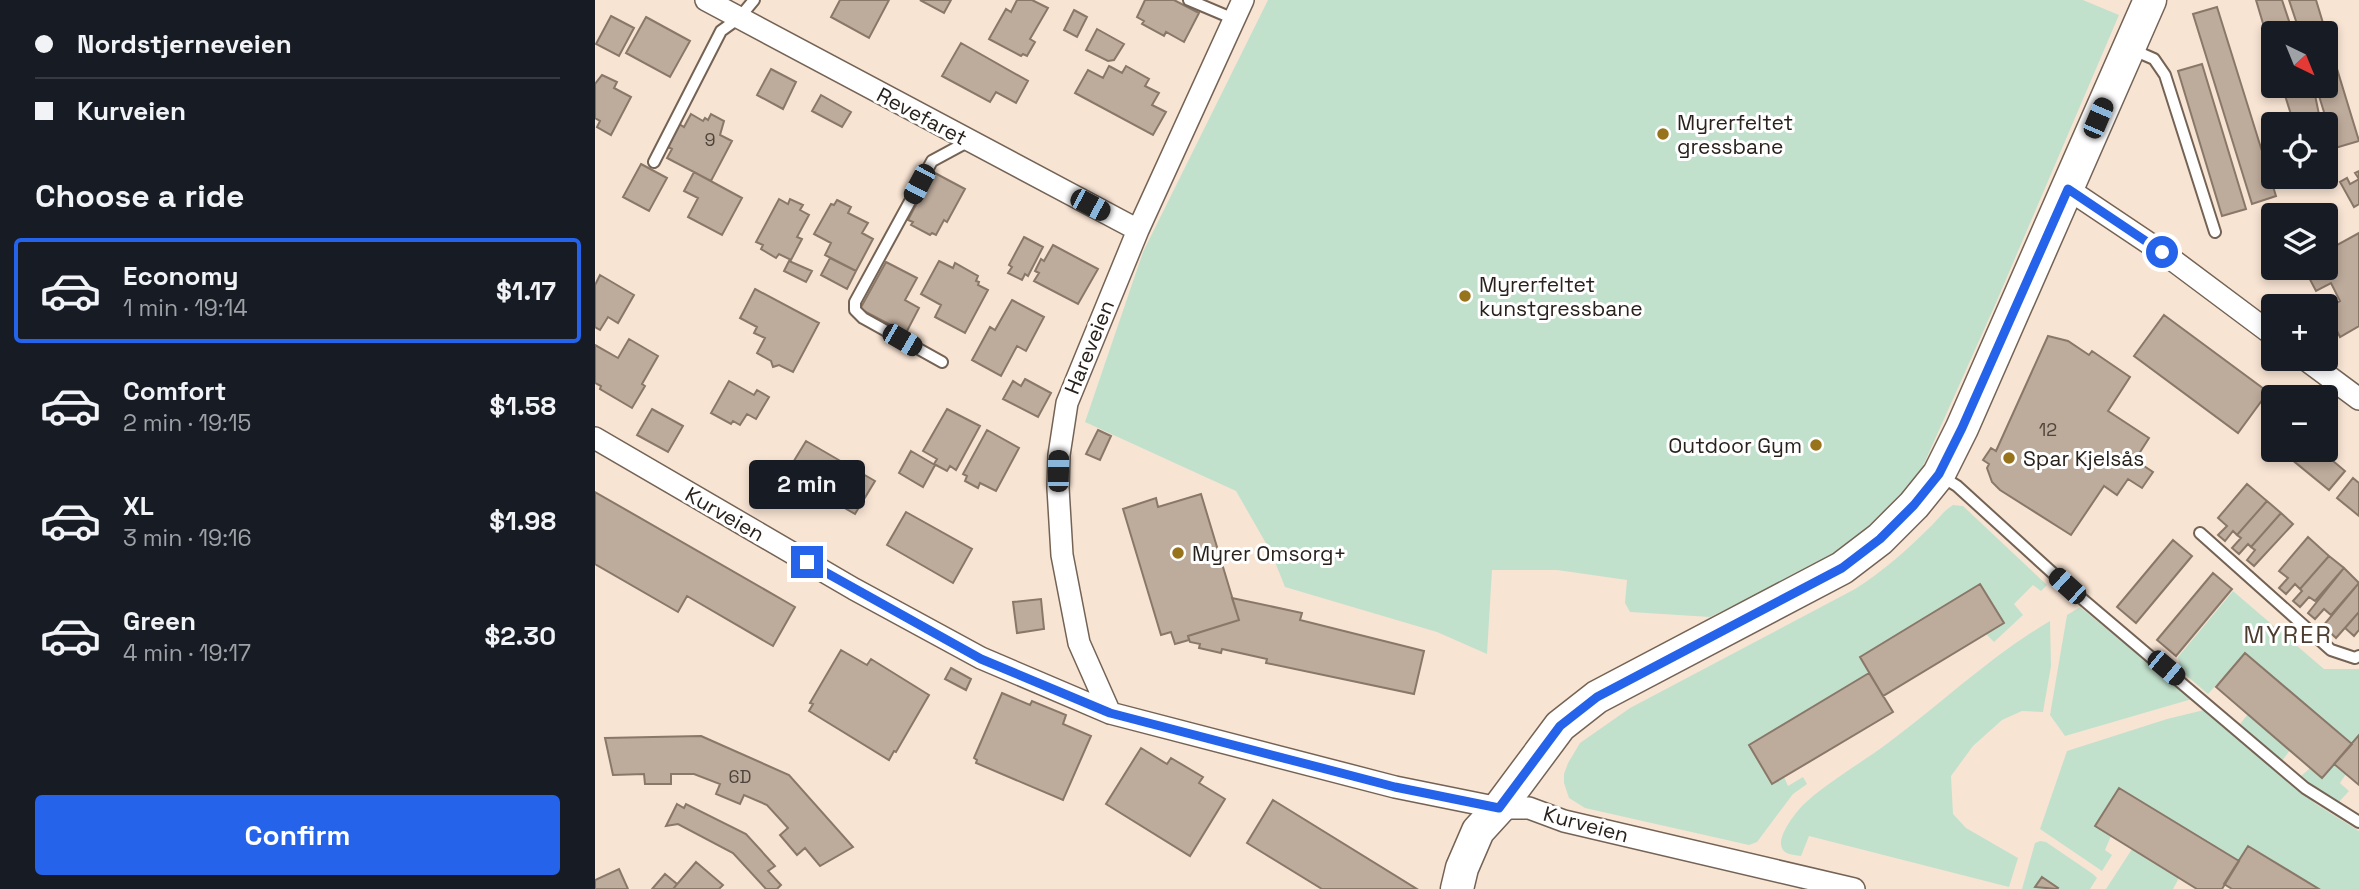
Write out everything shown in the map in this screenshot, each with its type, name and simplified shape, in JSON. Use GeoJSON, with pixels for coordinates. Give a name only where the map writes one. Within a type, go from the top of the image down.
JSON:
{"type":"FeatureCollection","features":[{"type":"Feature","properties":{"kind":"street","name":"Revefaret"},"geometry":{"type":"LineString","coordinates":[[706,0],[1138,230]]}},
{"type":"Feature","properties":{"kind":"street"},"geometry":{"type":"LineString","coordinates":[[1458,889],[1462,868],[1478,831],[1499,808],[1560,726],[1597,697],[1842,568],[1880,539],[1914,505],[1939,474],[2150,0]]}},
{"type":"Feature","properties":{"kind":"street","name":"Hareveien"},"geometry":{"type":"LineString","coordinates":[[1110,713],[1079,643],[1062,555],[1059,455],[1067,403],[1138,230],[1238,10]]}},
{"type":"Feature","properties":{"kind":"street"},"geometry":{"type":"LineString","coordinates":[[2068,189],[2162,252],[2261,326]]}},
{"type":"Feature","properties":{"kind":"street"},"geometry":{"type":"LineString","coordinates":[[2321,371],[2359,399]]}},
{"type":"Feature","properties":{"kind":"street","name":"Kurveien"},"geometry":{"type":"LineString","coordinates":[[595,438],[854,589],[981,659],[1110,713],[1395,787],[1499,808],[1529,808],[1564,821],[1793,882],[1847,888]]}},
{"type":"Feature","properties":{"kind":"lane"},"geometry":{"type":"LineString","coordinates":[[654,162],[721,31],[739,18],[754,0]]}},
{"type":"Feature","properties":{"kind":"lane"},"geometry":{"type":"LineString","coordinates":[[1189,0],[1238,10]]}},
{"type":"Feature","properties":{"kind":"lane"},"geometry":{"type":"LineString","coordinates":[[2129,48],[2154,59],[2165,75],[2215,232]]}},
{"type":"Feature","properties":{"kind":"lane"},"geometry":{"type":"LineString","coordinates":[[942,362],[863,317],[855,310],[855,302],[932,161],[969,141]]}},
{"type":"Feature","properties":{"kind":"lane"},"geometry":{"type":"LineString","coordinates":[[1939,474],[1957,486],[2067,586],[2305,789],[2359,822]]}},
{"type":"Feature","properties":{"kind":"lane"},"geometry":{"type":"LineString","coordinates":[[2200,533],[2331,650],[2354,658],[2359,656]]}},
{"type":"Feature","properties":{"kind":"green space"},"geometry":{"type":"Polygon","coordinates":[[[1268,0],[2083,0],[2119,15],[1923,466],[1895,502],[1860,534],[1814,566],[1710,617],[1630,612],[1625,603],[1627,580],[1557,570],[1492,570],[1487,654],[1437,632],[1285,587],[1271,552],[1236,491],[1085,422],[1143,252],[1268,0]]]}},
{"type":"Feature","properties":{"kind":"green space"},"geometry":{"type":"Polygon","coordinates":[[[1953,505],[1963,506],[2047,585],[2041,591],[2033,585],[2014,604],[2023,615],[1994,642],[1986,634],[2003,623],[1860,657],[1869,673],[1749,745],[1772,784],[1784,777],[1788,786],[1803,777],[1807,784],[1793,794],[1757,842],[1749,845],[1585,808],[1569,798],[1564,774],[1580,743],[1630,708],[1855,589],[1894,561],[1953,505]]]}},
{"type":"Feature","properties":{"kind":"green space"},"geometry":{"type":"Polygon","coordinates":[[[2233,591],[2324,669],[2359,669],[2359,735],[2352,744],[2245,653],[2208,694],[2180,670],[2178,657],[2233,591]]]}},
{"type":"Feature","properties":{"kind":"green space"},"geometry":{"type":"Polygon","coordinates":[[[2080,607],[2192,699],[2065,736],[2050,715],[2067,615],[2080,607]]]}},
{"type":"Feature","properties":{"kind":"green space"},"geometry":{"type":"Polygon","coordinates":[[[2050,621],[2051,666],[2043,712],[2022,711],[2002,720],[1973,746],[1951,776],[1953,814],[1966,828],[2018,858],[2009,887],[1809,836],[1801,856],[1785,852],[1781,842],[1783,835],[1798,810],[1811,798],[1888,743],[1987,664],[2050,621]]]}},
{"type":"Feature","properties":{"kind":"green space"},"geometry":{"type":"Polygon","coordinates":[[[2204,710],[2316,804],[2359,831],[2359,889],[2319,889],[2249,846],[2239,861],[2119,788],[2095,826],[2111,836],[2105,850],[2112,855],[2102,871],[2040,829],[2067,751],[2204,710]]]}},
{"type":"Feature","properties":{"kind":"green space"},"geometry":{"type":"Polygon","coordinates":[[[2248,714],[2290,750],[2282,761],[2240,724],[2248,714]]]}},
{"type":"Feature","properties":{"kind":"green space"},"geometry":{"type":"Polygon","coordinates":[[[2334,764],[2346,774],[2340,783],[2349,791],[2339,802],[2320,792],[2301,776],[2310,768],[2323,778],[2334,764]]]}},
{"type":"Feature","properties":{"kind":"green space"},"geometry":{"type":"Polygon","coordinates":[[[2046,842],[2093,874],[2097,878],[2090,889],[2022,889],[2035,843],[2046,842]]]}},
{"type":"Feature","properties":{"kind":"green space"},"geometry":{"type":"Polygon","coordinates":[[[2132,849],[2179,878],[2173,889],[2106,889],[2132,849]]]}},
{"type":"Feature","properties":{"kind":"building"},"geometry":{"type":"Polygon","coordinates":[[[840,0],[889,0],[869,38],[831,17],[840,0]]]}},
{"type":"Feature","properties":{"kind":"building"},"geometry":{"type":"Polygon","coordinates":[[[920,0],[951,0],[944,13],[920,0]]]}},
{"type":"Feature","properties":{"kind":"building"},"geometry":{"type":"Polygon","coordinates":[[[1017,0],[1032,0],[1048,8],[1030,39],[1035,42],[1027,56],[1021,56],[989,39],[1006,9],[1011,12],[1017,0]]]}},
{"type":"Feature","properties":{"kind":"building"},"geometry":{"type":"Polygon","coordinates":[[[1145,0],[1174,0],[1199,13],[1184,42],[1166,32],[1164,36],[1142,24],[1144,21],[1137,17],[1145,0]]]}},
{"type":"Feature","properties":{"kind":"building"},"geometry":{"type":"Polygon","coordinates":[[[2256,0],[2282,0],[2289,21],[2262,21],[2256,0]]]}},
{"type":"Feature","properties":{"kind":"building"},"geometry":{"type":"Polygon","coordinates":[[[2289,0],[2316,0],[2322,21],[2296,21],[2289,0]]]}},
{"type":"Feature","properties":{"kind":"building"},"geometry":{"type":"Polygon","coordinates":[[[2217,7],[2261,148],[2261,189],[2274,189],[2276,196],[2252,204],[2193,14],[2217,7]]]}},
{"type":"Feature","properties":{"kind":"building"},"geometry":{"type":"Polygon","coordinates":[[[1074,10],[1087,17],[1077,37],[1064,30],[1074,10]]]}},
{"type":"Feature","properties":{"kind":"building"},"geometry":{"type":"Polygon","coordinates":[[[611,16],[634,28],[619,56],[596,44],[611,16]]]}},
{"type":"Feature","properties":{"kind":"building"},"geometry":{"type":"Polygon","coordinates":[[[646,17],[690,41],[670,77],[626,53],[646,17]]]}},
{"type":"Feature","properties":{"kind":"building"},"geometry":{"type":"Polygon","coordinates":[[[1097,29],[1124,44],[1114,60],[1108,61],[1086,50],[1097,29]]]}},
{"type":"Feature","properties":{"kind":"building"},"geometry":{"type":"Polygon","coordinates":[[[961,43],[1028,81],[1016,103],[996,92],[990,102],[942,76],[961,43]]]}},
{"type":"Feature","properties":{"kind":"building"},"geometry":{"type":"Polygon","coordinates":[[[2202,64],[2246,209],[2222,216],[2178,71],[2202,64]]]}},
{"type":"Feature","properties":{"kind":"building"},"geometry":{"type":"Polygon","coordinates":[[[1109,66],[1122,73],[1126,66],[1149,79],[1145,86],[1159,93],[1152,105],[1166,112],[1153,135],[1075,93],[1088,70],[1103,78],[1109,66]]]}},
{"type":"Feature","properties":{"kind":"building"},"geometry":{"type":"Polygon","coordinates":[[[771,69],[796,82],[783,109],[757,95],[771,69]]]}},
{"type":"Feature","properties":{"kind":"building"},"geometry":{"type":"Polygon","coordinates":[[[2338,72],[2359,141],[2338,147],[2338,112],[2324,112],[2320,98],[2338,98],[2338,72]]]}},
{"type":"Feature","properties":{"kind":"building"},"geometry":{"type":"Polygon","coordinates":[[[602,75],[617,82],[614,88],[631,97],[611,135],[597,127],[600,121],[595,118],[595,84],[602,75]]]}},
{"type":"Feature","properties":{"kind":"building"},"geometry":{"type":"Polygon","coordinates":[[[821,95],[851,112],[842,127],[812,111],[821,95]]]}},
{"type":"Feature","properties":{"kind":"building"},"geometry":{"type":"Polygon","coordinates":[[[2286,98],[2316,98],[2319,112],[2290,112],[2286,98]]]}},
{"type":"Feature","properties":{"kind":"building"},"geometry":{"type":"Polygon","coordinates":[[[691,114],[703,121],[705,118],[708,120],[711,114],[724,121],[720,135],[732,141],[711,181],[667,158],[672,149],[668,147],[679,124],[684,127],[691,114]]]}},
{"type":"Feature","properties":{"kind":"building"},"geometry":{"type":"Polygon","coordinates":[[[641,164],[667,178],[649,211],[623,197],[641,164]]]}},
{"type":"Feature","properties":{"kind":"building"},"geometry":{"type":"Polygon","coordinates":[[[694,172],[742,198],[722,235],[688,217],[698,198],[684,191],[694,172]]]}},
{"type":"Feature","properties":{"kind":"building"},"geometry":{"type":"Polygon","coordinates":[[[933,172],[965,189],[947,222],[944,220],[936,235],[930,235],[911,225],[913,222],[908,220],[933,172]]]}},
{"type":"Feature","properties":{"kind":"building"},"geometry":{"type":"Polygon","coordinates":[[[2347,178],[2350,184],[2359,179],[2359,204],[2354,207],[2340,182],[2347,178]]]}},
{"type":"Feature","properties":{"kind":"building"},"geometry":{"type":"Polygon","coordinates":[[[779,199],[788,204],[790,199],[803,205],[800,210],[809,215],[797,237],[802,239],[791,260],[779,254],[776,258],[761,249],[763,245],[756,242],[779,199]]]}},
{"type":"Feature","properties":{"kind":"building"},"geometry":{"type":"Polygon","coordinates":[[[837,200],[851,207],[848,213],[868,223],[862,233],[873,239],[856,271],[825,255],[831,243],[814,234],[831,204],[834,205],[837,200]]]}},
{"type":"Feature","properties":{"kind":"building"},"geometry":{"type":"Polygon","coordinates":[[[2359,233],[2359,326],[2340,337],[2338,294],[2331,283],[2316,291],[2310,280],[2338,280],[2338,244],[2359,233]]]}},
{"type":"Feature","properties":{"kind":"building"},"geometry":{"type":"Polygon","coordinates":[[[1024,237],[1043,247],[1028,276],[1025,274],[1022,280],[1008,273],[1012,267],[1009,265],[1024,237]]]}},
{"type":"Feature","properties":{"kind":"building"},"geometry":{"type":"Polygon","coordinates":[[[1053,245],[1098,269],[1078,304],[1034,281],[1039,273],[1035,271],[1041,259],[1044,261],[1053,245]]]}},
{"type":"Feature","properties":{"kind":"building"},"geometry":{"type":"Polygon","coordinates":[[[830,258],[856,271],[847,289],[821,275],[830,258]]]}},
{"type":"Feature","properties":{"kind":"building"},"geometry":{"type":"Polygon","coordinates":[[[789,261],[812,271],[806,282],[784,271],[789,261]]]}},
{"type":"Feature","properties":{"kind":"building"},"geometry":{"type":"Polygon","coordinates":[[[939,261],[953,268],[955,263],[978,276],[978,285],[988,290],[965,333],[935,317],[941,305],[921,294],[939,261]]]}},
{"type":"Feature","properties":{"kind":"building"},"geometry":{"type":"Polygon","coordinates":[[[886,262],[917,278],[905,300],[919,308],[906,333],[860,309],[886,262]]]}},
{"type":"Feature","properties":{"kind":"building"},"geometry":{"type":"Polygon","coordinates":[[[600,275],[634,295],[618,323],[608,317],[600,330],[595,327],[595,285],[600,275]]]}},
{"type":"Feature","properties":{"kind":"building"},"geometry":{"type":"Polygon","coordinates":[[[755,289],[819,323],[793,372],[779,365],[773,367],[771,361],[757,353],[765,338],[754,333],[757,327],[740,318],[755,289]]]}},
{"type":"Feature","properties":{"kind":"building"},"geometry":{"type":"Polygon","coordinates":[[[1012,300],[1044,317],[1026,351],[1017,346],[1001,376],[972,360],[990,327],[995,330],[1012,300]]]}},
{"type":"Feature","properties":{"kind":"building"},"geometry":{"type":"Polygon","coordinates":[[[2164,315],[2261,387],[2261,402],[2238,433],[2134,356],[2164,315]]]}},
{"type":"Feature","properties":{"kind":"building"},"geometry":{"type":"Polygon","coordinates":[[[2048,336],[2068,341],[2089,355],[2092,351],[2130,377],[2108,411],[2149,438],[2135,460],[2153,472],[2142,488],[2128,479],[2117,495],[2104,486],[2071,535],[2000,490],[1992,482],[1987,468],[1989,464],[1983,460],[1991,448],[1996,451],[2048,336]]]}},
{"type":"Feature","properties":{"kind":"building"},"geometry":{"type":"Polygon","coordinates":[[[629,339],[658,356],[632,408],[600,389],[601,386],[595,383],[595,345],[618,358],[629,339]]]}},
{"type":"Feature","properties":{"kind":"building"},"geometry":{"type":"Polygon","coordinates":[[[1025,379],[1051,393],[1038,417],[1003,399],[1013,381],[1021,386],[1025,379]]]}},
{"type":"Feature","properties":{"kind":"building"},"geometry":{"type":"Polygon","coordinates":[[[729,381],[754,395],[757,390],[769,397],[756,419],[747,414],[740,425],[733,421],[731,424],[711,413],[729,381]]]}},
{"type":"Feature","properties":{"kind":"building"},"geometry":{"type":"Polygon","coordinates":[[[652,409],[683,426],[668,452],[637,435],[652,409]]]}},
{"type":"Feature","properties":{"kind":"building"},"geometry":{"type":"Polygon","coordinates":[[[947,409],[980,426],[956,470],[950,466],[947,471],[934,464],[937,459],[923,451],[947,409]]]}},
{"type":"Feature","properties":{"kind":"building"},"geometry":{"type":"Polygon","coordinates":[[[987,430],[1019,448],[996,491],[980,483],[978,488],[965,481],[967,476],[963,474],[987,430]]]}},
{"type":"Feature","properties":{"kind":"building"},"geometry":{"type":"Polygon","coordinates":[[[1098,430],[1111,436],[1100,460],[1086,454],[1098,430]]]}},
{"type":"Feature","properties":{"kind":"building"},"geometry":{"type":"Polygon","coordinates":[[[806,441],[875,481],[855,514],[786,474],[806,441]]]}},
{"type":"Feature","properties":{"kind":"building"},"geometry":{"type":"Polygon","coordinates":[[[911,451],[935,465],[923,487],[899,473],[911,451]]]}},
{"type":"Feature","properties":{"kind":"building"},"geometry":{"type":"Polygon","coordinates":[[[2295,462],[2334,462],[2345,471],[2329,490],[2295,462]]]}},
{"type":"Feature","properties":{"kind":"building"},"geometry":{"type":"Polygon","coordinates":[[[2353,478],[2359,483],[2359,516],[2337,498],[2353,478]]]}},
{"type":"Feature","properties":{"kind":"building"},"geometry":{"type":"Polygon","coordinates":[[[2247,484],[2267,501],[2237,535],[2233,531],[2225,541],[2218,535],[2227,526],[2218,518],[2247,484]]]}},
{"type":"Feature","properties":{"kind":"building"},"geometry":{"type":"Polygon","coordinates":[[[595,492],[795,607],[773,646],[687,596],[678,612],[595,564],[595,492]]]}},
{"type":"Feature","properties":{"kind":"building","name":"Myrer Omsorg+"},"geometry":{"type":"Polygon","coordinates":[[[1201,494],[1239,620],[1188,636],[1189,640],[1175,644],[1171,632],[1161,635],[1123,509],[1156,498],[1158,507],[1201,494]]]}},
{"type":"Feature","properties":{"kind":"building"},"geometry":{"type":"Polygon","coordinates":[[[2267,501],[2281,513],[2251,547],[2248,544],[2239,554],[2232,548],[2241,538],[2237,535],[2267,501]]]}},
{"type":"Feature","properties":{"kind":"building"},"geometry":{"type":"Polygon","coordinates":[[[906,512],[972,549],[953,583],[887,545],[906,512]]]}},
{"type":"Feature","properties":{"kind":"building"},"geometry":{"type":"Polygon","coordinates":[[[2281,513],[2293,524],[2254,566],[2247,560],[2255,550],[2251,547],[2281,513]]]}},
{"type":"Feature","properties":{"kind":"building"},"geometry":{"type":"Polygon","coordinates":[[[2308,537],[2329,556],[2300,589],[2295,584],[2286,594],[2279,588],[2288,578],[2279,571],[2308,537]]]}},
{"type":"Feature","properties":{"kind":"building"},"geometry":{"type":"Polygon","coordinates":[[[2173,540],[2192,556],[2136,623],[2117,607],[2173,540]]]}},
{"type":"Feature","properties":{"kind":"building"},"geometry":{"type":"Polygon","coordinates":[[[2329,556],[2344,568],[2315,601],[2309,597],[2300,607],[2293,601],[2329,556]]]}},
{"type":"Feature","properties":{"kind":"building"},"geometry":{"type":"Polygon","coordinates":[[[2344,568],[2359,583],[2331,615],[2324,609],[2315,619],[2308,613],[2344,568]]]}},
{"type":"Feature","properties":{"kind":"building"},"geometry":{"type":"Polygon","coordinates":[[[2213,573],[2232,589],[2176,656],[2157,640],[2213,573]]]}},
{"type":"Feature","properties":{"kind":"building"},"geometry":{"type":"Polygon","coordinates":[[[2359,583],[2359,612],[2336,638],[2323,626],[2359,583]]]}},
{"type":"Feature","properties":{"kind":"building"},"geometry":{"type":"Polygon","coordinates":[[[1980,584],[2004,623],[1883,696],[1860,657],[1980,584]]]}},
{"type":"Feature","properties":{"kind":"building"},"geometry":{"type":"Polygon","coordinates":[[[1232,598],[1302,613],[1300,620],[1424,651],[1414,694],[1266,663],[1267,659],[1222,649],[1221,653],[1199,648],[1200,644],[1190,642],[1188,636],[1239,620],[1232,598]]]}},
{"type":"Feature","properties":{"kind":"building"},"geometry":{"type":"Polygon","coordinates":[[[1041,599],[1044,629],[1017,633],[1013,602],[1041,599]]]}},
{"type":"Feature","properties":{"kind":"building"},"geometry":{"type":"Polygon","coordinates":[[[2359,612],[2359,630],[2354,636],[2345,628],[2359,612]]]}},
{"type":"Feature","properties":{"kind":"building"},"geometry":{"type":"Polygon","coordinates":[[[841,650],[867,665],[871,659],[929,695],[889,760],[809,711],[813,704],[810,703],[841,650]]]}},
{"type":"Feature","properties":{"kind":"building"},"geometry":{"type":"Polygon","coordinates":[[[2245,653],[2352,744],[2322,778],[2216,687],[2245,653]]]}},
{"type":"Feature","properties":{"kind":"building"},"geometry":{"type":"Polygon","coordinates":[[[951,668],[971,679],[966,690],[945,679],[951,668]]]}},
{"type":"Feature","properties":{"kind":"building"},"geometry":{"type":"Polygon","coordinates":[[[1869,673],[1893,712],[1772,784],[1749,745],[1869,673]]]}},
{"type":"Feature","properties":{"kind":"building"},"geometry":{"type":"Polygon","coordinates":[[[1002,693],[1030,705],[1032,701],[1066,715],[1063,724],[1091,736],[1063,800],[976,763],[974,758],[1002,693]]]}},
{"type":"Feature","properties":{"kind":"building"},"geometry":{"type":"Polygon","coordinates":[[[2359,735],[2359,785],[2334,764],[2359,735]]]}},
{"type":"Feature","properties":{"kind":"building"},"geometry":{"type":"Polygon","coordinates":[[[701,736],[789,775],[853,847],[820,866],[805,848],[797,855],[780,835],[788,828],[767,805],[744,795],[740,804],[716,794],[720,784],[694,774],[671,774],[671,784],[645,784],[644,774],[613,775],[605,738],[701,736]]]}},
{"type":"Feature","properties":{"kind":"building"},"geometry":{"type":"Polygon","coordinates":[[[1141,748],[1167,764],[1171,758],[1203,777],[1199,783],[1225,799],[1190,856],[1106,804],[1141,748]]]}},
{"type":"Feature","properties":{"kind":"building"},"geometry":{"type":"Polygon","coordinates":[[[2119,788],[2239,861],[2222,889],[2197,889],[2095,826],[2119,788]]]}},
{"type":"Feature","properties":{"kind":"building"},"geometry":{"type":"Polygon","coordinates":[[[1273,800],[1417,889],[1322,889],[1247,843],[1273,800]]]}},
{"type":"Feature","properties":{"kind":"building"},"geometry":{"type":"Polygon","coordinates":[[[677,804],[684,808],[686,804],[746,834],[775,866],[768,871],[781,885],[777,889],[766,889],[733,853],[678,824],[666,826],[677,804]]]}},
{"type":"Feature","properties":{"kind":"building"},"geometry":{"type":"Polygon","coordinates":[[[2248,846],[2319,889],[2232,889],[2224,884],[2248,846]]]}},
{"type":"Feature","properties":{"kind":"building"},"geometry":{"type":"Polygon","coordinates":[[[696,862],[723,885],[719,889],[673,889],[696,862]]]}},
{"type":"Feature","properties":{"kind":"building"},"geometry":{"type":"Polygon","coordinates":[[[619,869],[628,889],[595,889],[595,880],[619,869]]]}},
{"type":"Feature","properties":{"kind":"building"},"geometry":{"type":"Polygon","coordinates":[[[665,874],[677,884],[673,889],[652,889],[665,874]]]}},
{"type":"Feature","properties":{"kind":"building"},"geometry":{"type":"Polygon","coordinates":[[[2042,877],[2058,888],[2035,887],[2042,877]]]}},
{"type":"Feature","properties":{"kind":"place","name":"Myrerfeltet gressbane"},"geometry":{"type":"Point","coordinates":[1663,134]}},
{"type":"Feature","properties":{"kind":"place","name":"Myrerfeltet kunstgressbane"},"geometry":{"type":"Point","coordinates":[1465,296]}},
{"type":"Feature","properties":{"kind":"place","name":"Outdoor Gym"},"geometry":{"type":"Point","coordinates":[1816,445]}},
{"type":"Feature","properties":{"kind":"place","name":"Spar Kjelsås"},"geometry":{"type":"Point","coordinates":[2009,458]}},
{"type":"Feature","properties":{"kind":"place","name":"Myrer Omsorg+"},"geometry":{"type":"Point","coordinates":[1178,553]}},
{"type":"Feature","properties":{"kind":"district","name":"MYRER"},"geometry":{"type":"Point","coordinates":[2288,634]}},
{"type":"Feature","properties":{"kind":"route"},"geometry":{"type":"LineString","coordinates":[[807,562],[981,659],[1110,713],[1395,787],[1499,808],[1560,726],[1597,697],[1842,568],[1880,539],[1914,505],[1939,474],[1962,428],[2068,189],[2162,252]]}}]}
